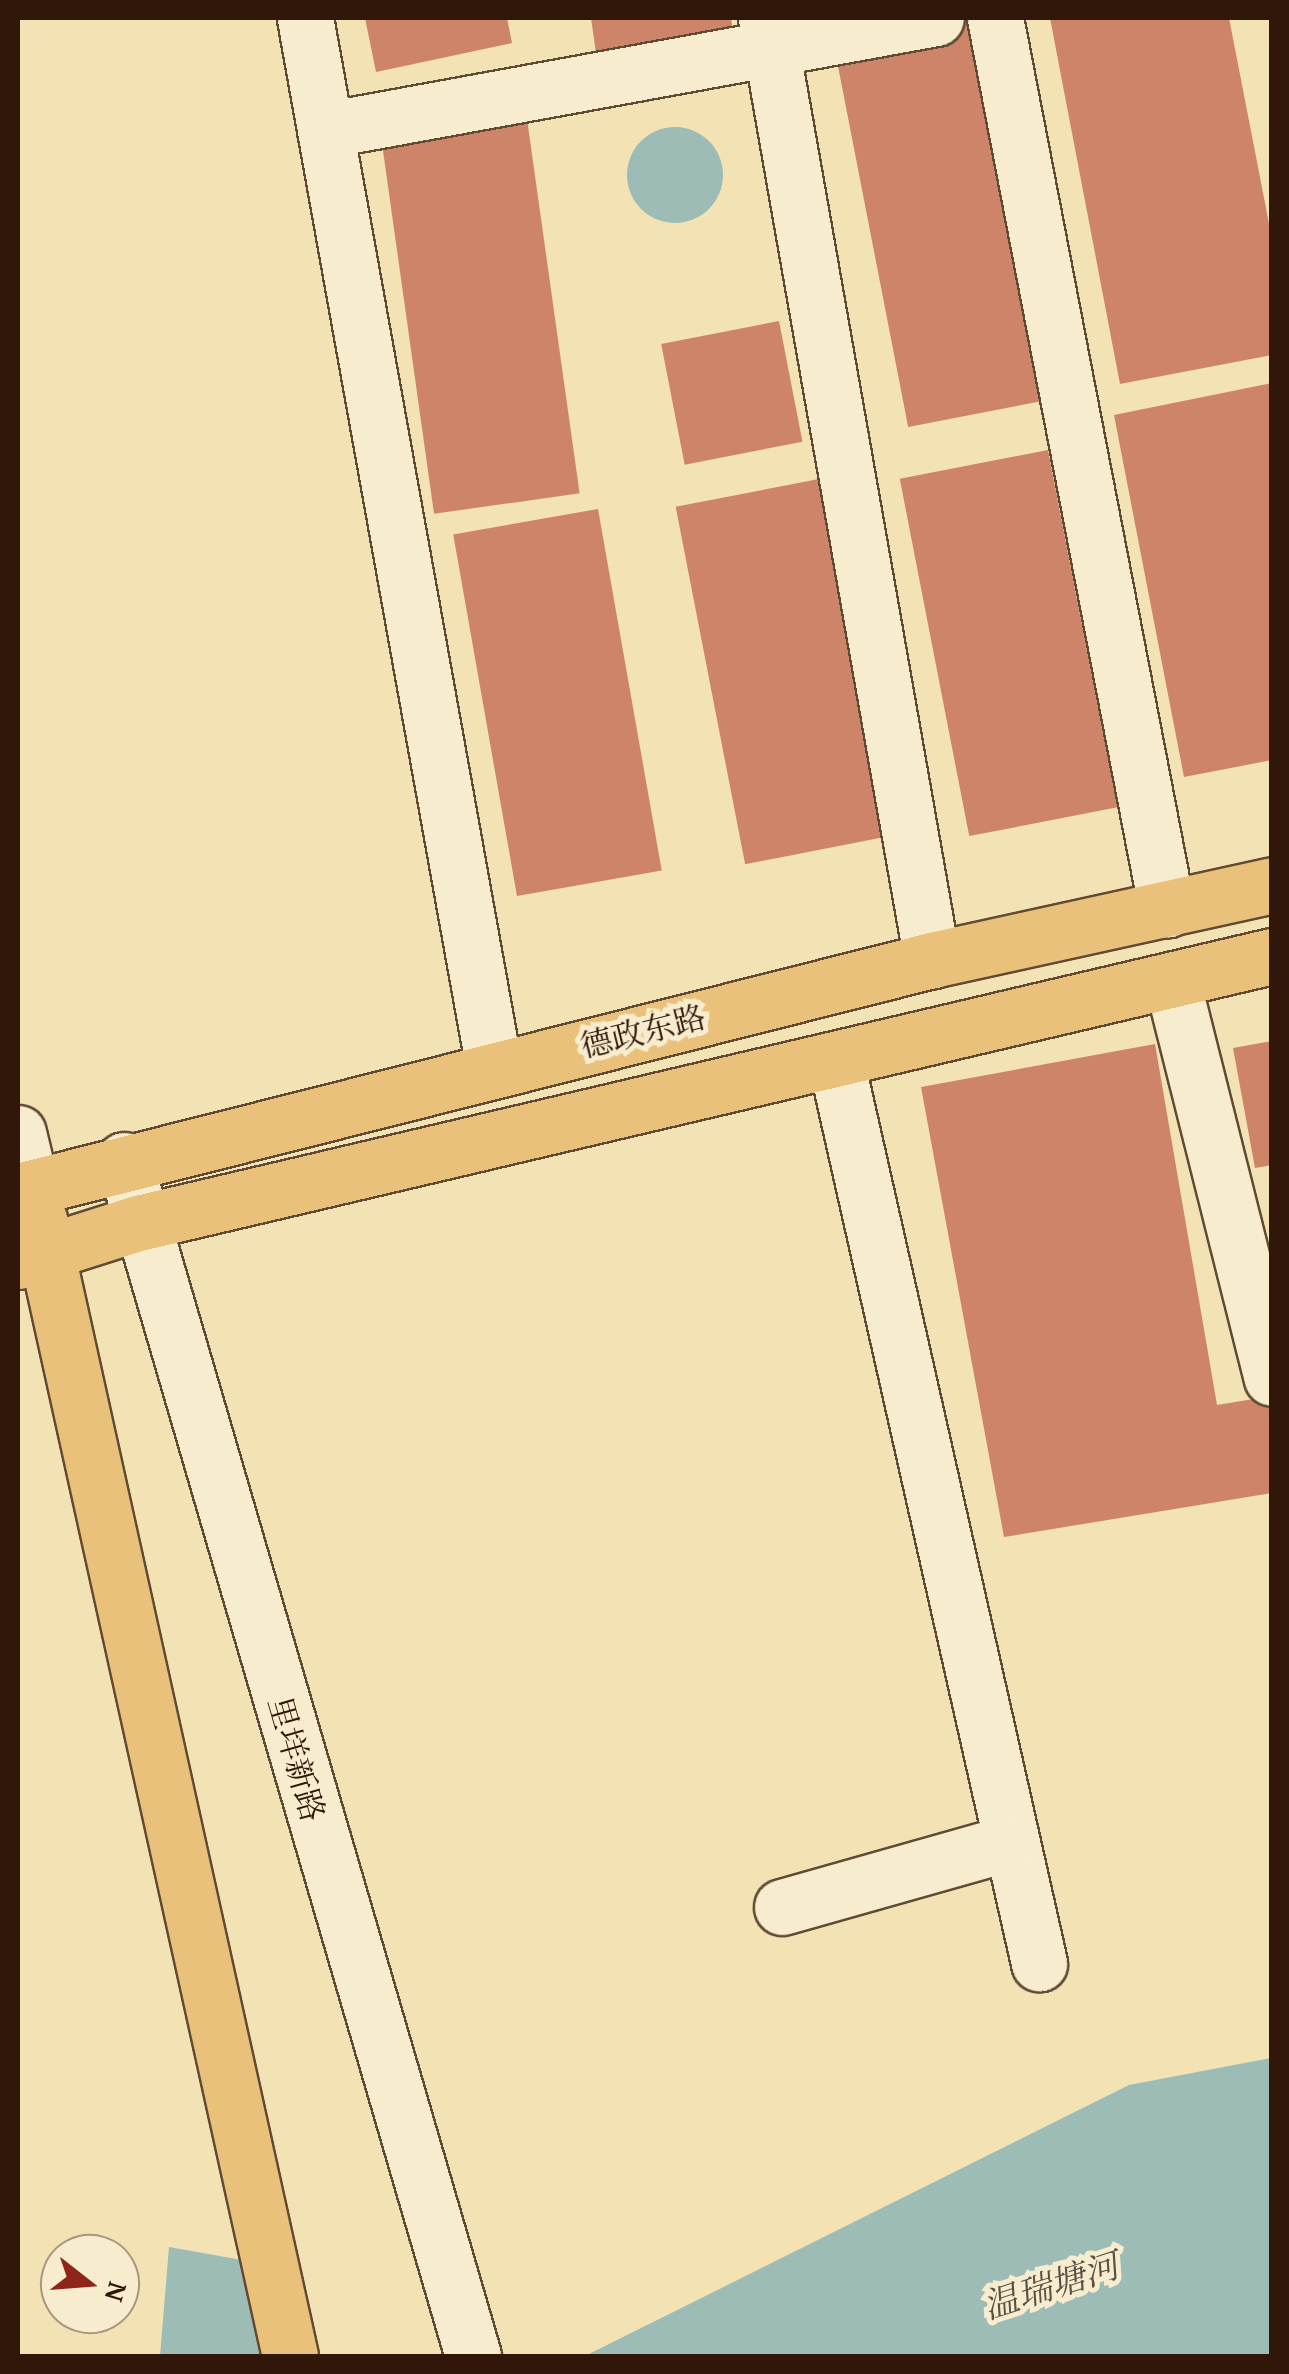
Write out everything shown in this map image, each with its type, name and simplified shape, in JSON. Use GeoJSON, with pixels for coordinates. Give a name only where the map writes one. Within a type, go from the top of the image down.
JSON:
{"type":"FeatureCollection","features":[{"type":"Feature","properties":{"kind":"main road","name":"德政东路"},"geometry":{"type":"LineString","coordinates":[[24,1190],[124,1160],[932,960],[1272,885]]}},
{"type":"Feature","properties":{"kind":"main road"},"geometry":{"type":"LineString","coordinates":[[33,1256],[138,1223],[836,1062],[1272,956]]}},
{"type":"Feature","properties":{"kind":"main road"},"geometry":{"type":"LineString","coordinates":[[24,1190],[33,1256],[290,2356]]}},
{"type":"Feature","properties":{"kind":"street"},"geometry":{"type":"LineString","coordinates":[[305,18],[494,1068]]}},
{"type":"Feature","properties":{"kind":"street"},"geometry":{"type":"LineString","coordinates":[[326,130],[768,32],[936,18]]}},
{"type":"Feature","properties":{"kind":"street"},"geometry":{"type":"LineString","coordinates":[[995,18],[1167,910]]}},
{"type":"Feature","properties":{"kind":"street"},"geometry":{"type":"LineString","coordinates":[[768,32],[932,960]]}},
{"type":"Feature","properties":{"kind":"street"},"geometry":{"type":"LineString","coordinates":[[1172,981],[1272,1378]]}},
{"type":"Feature","properties":{"kind":"street"},"geometry":{"type":"LineString","coordinates":[[836,1062],[1038,1963]]}},
{"type":"Feature","properties":{"kind":"street"},"geometry":{"type":"LineString","coordinates":[[18,1132],[24,1190]]}},
{"type":"Feature","properties":{"kind":"street","name":"里垟新路"},"geometry":{"type":"LineString","coordinates":[[124,1160],[138,1223],[473,2356]]}},
{"type":"Feature","properties":{"kind":"street"},"geometry":{"type":"LineString","coordinates":[[782,1907],[1012,1842]]}},
{"type":"Feature","properties":{"kind":"water"},"geometry":{"type":"Polygon","coordinates":[[[675,127],[694,130],[709,141],[720,156],[720,194],[709,209],[694,220],[675,223],[656,220],[641,209],[630,194],[627,175],[630,156],[641,141],[656,130],[675,127]]]}},
{"type":"Feature","properties":{"kind":"water","name":"温瑞塘河"},"geometry":{"type":"Polygon","coordinates":[[[1271,2058],[1271,2356],[585,2356],[1129,2085],[1271,2058]]]}},
{"type":"Feature","properties":{"kind":"water"},"geometry":{"type":"Polygon","coordinates":[[[169,2247],[242,2260],[293,2356],[160,2356],[169,2247]]]}},
{"type":"Feature","properties":{"kind":"building"},"geometry":{"type":"Polygon","coordinates":[[[365,18],[507,18],[512,43],[376,72],[365,18]]]}},
{"type":"Feature","properties":{"kind":"building"},"geometry":{"type":"Polygon","coordinates":[[[591,18],[731,18],[733,32],[596,53],[591,18]]]}},
{"type":"Feature","properties":{"kind":"building"},"geometry":{"type":"Polygon","coordinates":[[[1050,18],[1229,18],[1272,239],[1272,355],[1120,384],[1050,18]]]}},
{"type":"Feature","properties":{"kind":"building"},"geometry":{"type":"Polygon","coordinates":[[[969,22],[1043,401],[908,427],[835,48],[969,22]]]}},
{"type":"Feature","properties":{"kind":"building"},"geometry":{"type":"Polygon","coordinates":[[[527,119],[580,493],[434,514],[381,139],[527,119]]]}},
{"type":"Feature","properties":{"kind":"building"},"geometry":{"type":"Polygon","coordinates":[[[779,321],[802,442],[685,465],[661,344],[779,321]]]}},
{"type":"Feature","properties":{"kind":"building"},"geometry":{"type":"Polygon","coordinates":[[[1272,383],[1272,760],[1184,777],[1114,415],[1272,383]]]}},
{"type":"Feature","properties":{"kind":"building"},"geometry":{"type":"Polygon","coordinates":[[[1048,450],[1117,807],[969,836],[900,479],[1048,450]]]}},
{"type":"Feature","properties":{"kind":"building"},"geometry":{"type":"Polygon","coordinates":[[[819,479],[888,836],[745,864],[676,507],[819,479]]]}},
{"type":"Feature","properties":{"kind":"building"},"geometry":{"type":"Polygon","coordinates":[[[598,509],[662,870],[517,896],[453,535],[598,509]]]}},
{"type":"Feature","properties":{"kind":"building"},"geometry":{"type":"Polygon","coordinates":[[[1272,1041],[1272,1165],[1255,1168],[1233,1048],[1272,1041]]]}},
{"type":"Feature","properties":{"kind":"building"},"geometry":{"type":"Polygon","coordinates":[[[1155,1044],[1217,1405],[1272,1396],[1272,1493],[1004,1537],[921,1087],[1155,1044]]]}}]}
